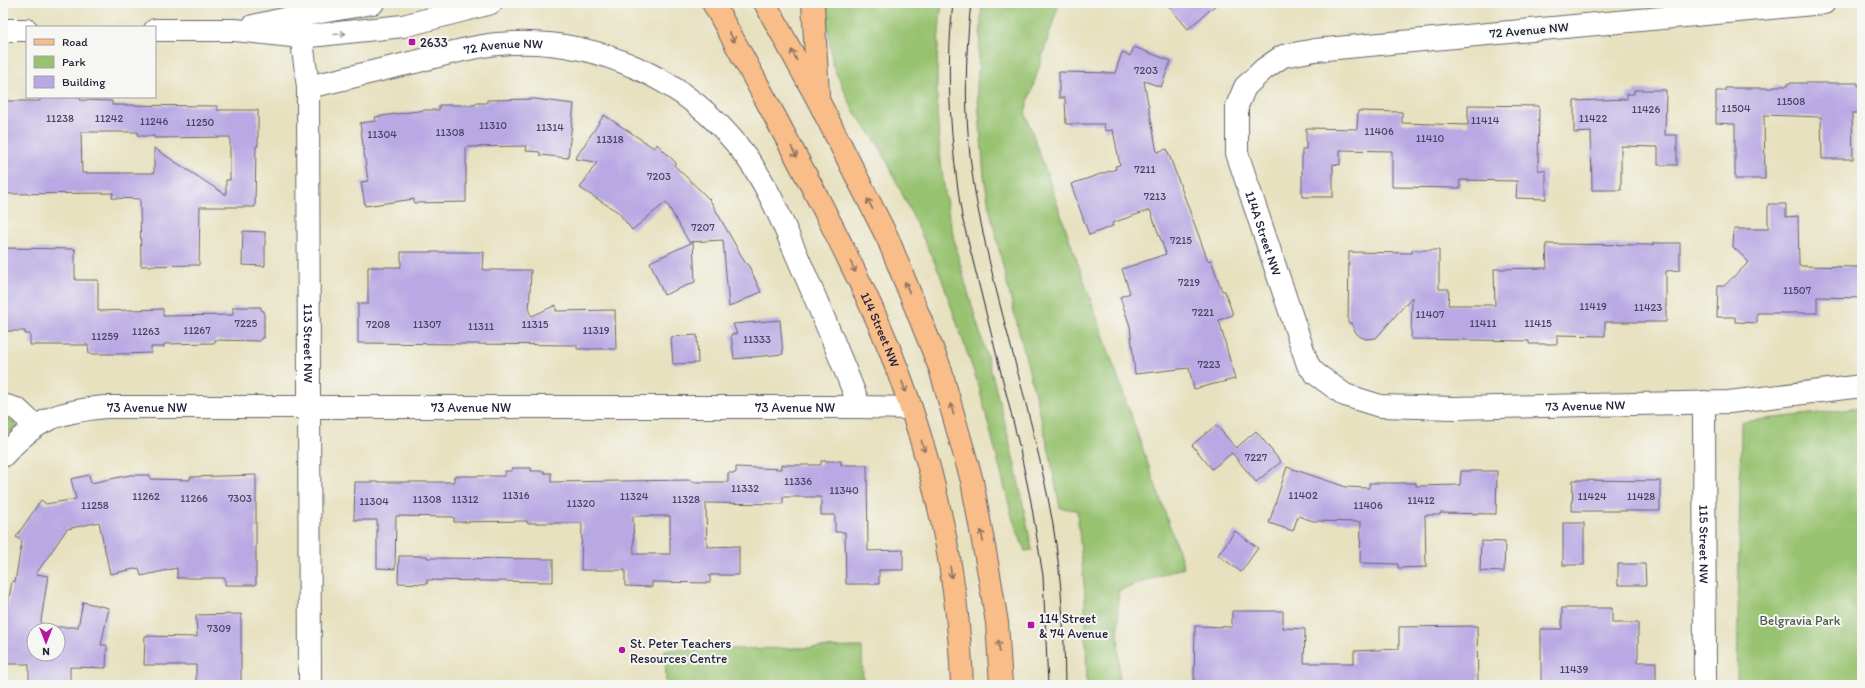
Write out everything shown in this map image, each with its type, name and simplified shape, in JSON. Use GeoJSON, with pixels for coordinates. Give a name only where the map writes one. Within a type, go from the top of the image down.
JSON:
{"type":"FeatureCollection","features":[{"type":"Feature","properties":{"kind":"main road","name":"114 Street NW"},"geometry":{"type":"LineString","coordinates":[[714,3],[781,127],[851,264],[889,347],[911,408],[932,479],[946,540],[959,633],[962,685]]}},
{"type":"Feature","properties":{"kind":"main road"},"geometry":{"type":"LineString","coordinates":[[766,3],[819,102],[888,239],[940,368],[973,488],[994,602],[1001,685]]}},
{"type":"Feature","properties":{"kind":"main road"},"geometry":{"type":"LineString","coordinates":[[813,3],[819,102]]}},
{"type":"Feature","properties":{"kind":"street"},"geometry":{"type":"LineString","coordinates":[[235,30],[297,10],[373,3]]}},
{"type":"Feature","properties":{"kind":"street","name":"72 Avenue NW"},"geometry":{"type":"LineString","coordinates":[[1245,87],[1264,69],[1283,56],[1315,50],[1824,3]]}},
{"type":"Feature","properties":{"kind":"street"},"geometry":{"type":"LineString","coordinates":[[156,30],[235,30],[301,37],[403,26],[487,4]]}},
{"type":"Feature","properties":{"kind":"street","name":"113 Street NW"},"geometry":{"type":"LineString","coordinates":[[297,10],[308,87],[310,685]]}},
{"type":"Feature","properties":{"kind":"street"},"geometry":{"type":"LineString","coordinates":[[3,30],[26,30]]}},
{"type":"Feature","properties":{"kind":"street","name":"72 Avenue NW"},"geometry":{"type":"LineString","coordinates":[[308,87],[469,48],[497,44],[526,43],[569,47],[610,57],[638,68],[671,86],[710,116],[728,133],[746,155],[761,179],[775,205],[817,300],[860,407]]}},
{"type":"Feature","properties":{"kind":"street","name":"114A Street NW"},"geometry":{"type":"LineString","coordinates":[[1245,87],[1237,106],[1237,153],[1308,365],[1316,374]]}},
{"type":"Feature","properties":{"kind":"street","name":"73 Avenue NW"},"geometry":{"type":"LineString","coordinates":[[1316,374],[1345,395],[1380,406],[1462,408],[1729,402],[1862,386]]}},
{"type":"Feature","properties":{"kind":"street","name":"115 Street NW"},"geometry":{"type":"LineString","coordinates":[[1704,402],[1705,685]]}},
{"type":"Feature","properties":{"kind":"street"},"geometry":{"type":"LineString","coordinates":[[3,405],[17,409],[35,426]]}},
{"type":"Feature","properties":{"kind":"street","name":"73 Avenue NW"},"geometry":{"type":"LineString","coordinates":[[3,456],[35,426],[59,415],[79,410],[105,407],[911,408]]}},
{"type":"Feature","properties":{"kind":"green space"},"geometry":{"type":"Polygon","coordinates":[[[824,3],[942,3],[937,56],[937,110],[941,163],[949,216],[966,285],[1008,435],[1032,550],[1025,551],[1013,520],[979,387],[940,274],[880,147],[853,110],[833,66],[824,3]]]}},
{"type":"Feature","properties":{"kind":"green space"},"geometry":{"type":"Polygon","coordinates":[[[982,3],[1059,3],[1025,112],[1184,567],[1118,591],[1119,685],[1087,685],[1085,595],[1077,510],[1060,508],[1048,446],[989,206],[984,176],[977,87],[982,3]]]}},
{"type":"Feature","properties":{"kind":"green space","name":"Belgravia Park"},"geometry":{"type":"Polygon","coordinates":[[[1862,408],[1862,685],[1737,685],[1741,422],[1862,408]]]}},
{"type":"Feature","properties":{"kind":"green space"},"geometry":{"type":"Polygon","coordinates":[[[3,418],[14,422],[16,428],[3,438],[3,418]]]}},
{"type":"Feature","properties":{"kind":"green space"},"geometry":{"type":"Polygon","coordinates":[[[862,647],[863,685],[666,685],[665,650],[862,647]]]}},
{"type":"Feature","properties":{"kind":"building"},"geometry":{"type":"Polygon","coordinates":[[[1166,3],[1218,3],[1188,29],[1166,3]]]}},
{"type":"Feature","properties":{"kind":"building"},"geometry":{"type":"Polygon","coordinates":[[[1134,47],[1171,61],[1161,87],[1144,81],[1157,152],[1167,149],[1208,261],[1211,260],[1222,291],[1225,291],[1233,315],[1219,320],[1235,379],[1194,389],[1189,368],[1135,374],[1130,326],[1120,297],[1130,293],[1122,269],[1166,254],[1150,210],[1112,223],[1113,226],[1089,235],[1071,184],[1116,169],[1115,166],[1120,165],[1113,130],[1105,131],[1104,124],[1066,124],[1065,98],[1059,98],[1059,72],[1115,73],[1122,52],[1130,56],[1134,47]]]}},
{"type":"Feature","properties":{"kind":"building"},"geometry":{"type":"Polygon","coordinates":[[[1788,83],[1858,83],[1858,86],[1862,86],[1862,113],[1852,113],[1853,159],[1822,159],[1821,117],[1764,115],[1765,179],[1735,179],[1735,124],[1716,123],[1716,91],[1725,91],[1725,88],[1774,88],[1774,86],[1788,86],[1788,83]]]}},
{"type":"Feature","properties":{"kind":"building"},"geometry":{"type":"Polygon","coordinates":[[[1634,90],[1666,90],[1665,135],[1677,135],[1677,165],[1658,165],[1658,147],[1621,146],[1621,190],[1592,190],[1591,132],[1574,133],[1574,101],[1627,99],[1627,94],[1634,94],[1634,90]]]}},
{"type":"Feature","properties":{"kind":"building"},"geometry":{"type":"Polygon","coordinates":[[[40,98],[80,98],[80,100],[112,101],[112,105],[217,106],[217,110],[258,110],[255,207],[200,207],[199,265],[141,266],[140,199],[112,198],[113,193],[3,194],[3,101],[40,101],[40,98]],[[81,132],[82,173],[154,173],[154,148],[226,195],[226,180],[230,180],[230,137],[154,138],[154,136],[138,136],[138,132],[81,132]]]}},
{"type":"Feature","properties":{"kind":"building"},"geometry":{"type":"Polygon","coordinates":[[[535,99],[574,104],[568,158],[540,155],[540,152],[526,151],[527,146],[466,147],[466,202],[414,203],[414,199],[365,206],[361,182],[368,181],[360,123],[376,121],[375,117],[425,110],[439,110],[439,105],[475,105],[475,103],[487,103],[487,100],[535,99]]]}},
{"type":"Feature","properties":{"kind":"building"},"geometry":{"type":"Polygon","coordinates":[[[1468,105],[1539,106],[1538,170],[1546,171],[1546,199],[1516,198],[1517,181],[1460,180],[1460,188],[1392,187],[1392,151],[1340,150],[1340,165],[1333,164],[1333,197],[1302,197],[1302,149],[1306,149],[1306,128],[1357,129],[1358,111],[1402,112],[1402,123],[1468,125],[1468,105]]]}},
{"type":"Feature","properties":{"kind":"building"},"geometry":{"type":"Polygon","coordinates":[[[604,115],[654,148],[657,144],[676,163],[674,165],[710,200],[746,264],[748,264],[761,292],[729,307],[723,240],[689,242],[666,202],[632,230],[618,212],[580,188],[597,162],[575,159],[604,115]]]}},
{"type":"Feature","properties":{"kind":"building"},"geometry":{"type":"Polygon","coordinates":[[[1768,204],[1786,204],[1786,217],[1798,216],[1799,266],[1862,267],[1862,298],[1817,297],[1817,313],[1757,313],[1757,323],[1735,322],[1735,317],[1717,317],[1718,286],[1724,286],[1749,262],[1733,247],[1734,229],[1768,229],[1768,204]]]}},
{"type":"Feature","properties":{"kind":"building"},"geometry":{"type":"Polygon","coordinates":[[[243,231],[265,232],[265,266],[242,265],[243,231]]]}},
{"type":"Feature","properties":{"kind":"building"},"geometry":{"type":"Polygon","coordinates":[[[693,242],[695,282],[664,295],[650,262],[693,242]]]}},
{"type":"Feature","properties":{"kind":"building"},"geometry":{"type":"Polygon","coordinates":[[[1653,243],[1680,243],[1680,270],[1666,271],[1666,322],[1605,322],[1605,336],[1557,335],[1557,344],[1529,344],[1529,341],[1411,339],[1412,297],[1376,338],[1366,339],[1361,337],[1356,333],[1351,323],[1348,323],[1349,252],[1412,253],[1412,250],[1439,250],[1439,289],[1449,289],[1448,305],[1495,305],[1494,269],[1547,268],[1546,244],[1653,245],[1653,243]]]}},
{"type":"Feature","properties":{"kind":"building"},"geometry":{"type":"Polygon","coordinates":[[[3,248],[75,249],[75,280],[98,280],[98,311],[163,309],[163,316],[233,315],[233,307],[261,307],[261,310],[264,311],[264,338],[261,338],[260,341],[215,340],[215,343],[164,344],[164,347],[151,347],[151,353],[122,354],[89,354],[88,345],[30,345],[30,334],[25,334],[25,331],[3,331],[3,248]]]}},
{"type":"Feature","properties":{"kind":"building"},"geometry":{"type":"Polygon","coordinates":[[[401,252],[484,252],[483,270],[531,270],[529,312],[532,316],[556,305],[556,311],[615,310],[616,349],[577,349],[577,345],[358,343],[358,304],[368,304],[368,267],[401,267],[401,252]]]}},
{"type":"Feature","properties":{"kind":"building"},"geometry":{"type":"Polygon","coordinates":[[[780,320],[783,354],[734,359],[731,334],[737,334],[733,324],[780,320]]]}},
{"type":"Feature","properties":{"kind":"building"},"geometry":{"type":"Polygon","coordinates":[[[697,335],[698,363],[673,364],[671,337],[697,335]]]}},
{"type":"Feature","properties":{"kind":"building"},"geometry":{"type":"Polygon","coordinates":[[[1216,425],[1236,448],[1256,431],[1281,462],[1256,482],[1232,453],[1212,469],[1192,445],[1216,425]]]}},
{"type":"Feature","properties":{"kind":"building"},"geometry":{"type":"Polygon","coordinates":[[[821,461],[841,461],[841,465],[867,465],[868,551],[903,550],[903,570],[879,570],[879,584],[846,584],[845,532],[835,532],[835,515],[821,515],[821,497],[783,497],[783,504],[706,503],[707,547],[739,546],[739,575],[710,575],[710,583],[652,582],[652,587],[625,586],[625,570],[581,570],[582,523],[527,523],[527,521],[454,522],[454,517],[396,516],[395,569],[377,568],[377,520],[354,520],[355,482],[454,482],[454,476],[505,476],[505,471],[512,471],[512,468],[531,468],[531,471],[544,471],[544,473],[551,473],[551,482],[692,480],[692,482],[728,482],[728,473],[736,473],[736,467],[781,469],[781,465],[821,465],[821,461]],[[633,516],[634,554],[670,554],[670,516],[633,516]]]}},
{"type":"Feature","properties":{"kind":"building"},"geometry":{"type":"Polygon","coordinates":[[[1287,467],[1346,487],[1369,488],[1369,483],[1416,483],[1416,486],[1460,485],[1461,471],[1497,471],[1496,514],[1440,513],[1440,515],[1425,515],[1426,567],[1398,568],[1398,564],[1360,563],[1361,522],[1313,521],[1298,516],[1293,531],[1269,523],[1287,467]]]}},
{"type":"Feature","properties":{"kind":"building"},"geometry":{"type":"Polygon","coordinates":[[[89,475],[91,483],[130,475],[150,475],[150,479],[190,480],[190,477],[256,475],[256,585],[225,585],[225,578],[177,578],[177,568],[141,576],[139,568],[110,574],[99,522],[67,529],[36,574],[48,576],[41,622],[26,622],[26,662],[66,662],[66,627],[78,627],[83,602],[109,608],[101,645],[107,645],[106,668],[70,667],[70,685],[29,685],[29,664],[3,664],[3,620],[5,620],[12,581],[15,582],[22,541],[16,537],[41,500],[46,504],[76,499],[71,479],[89,475]]]}},
{"type":"Feature","properties":{"kind":"building"},"geometry":{"type":"Polygon","coordinates":[[[1573,480],[1660,481],[1660,511],[1572,511],[1573,480]]]}},
{"type":"Feature","properties":{"kind":"building"},"geometry":{"type":"Polygon","coordinates":[[[1563,523],[1584,523],[1584,565],[1563,565],[1563,523]]]}},
{"type":"Feature","properties":{"kind":"building"},"geometry":{"type":"Polygon","coordinates":[[[1235,531],[1258,548],[1241,572],[1218,555],[1235,531]]]}},
{"type":"Feature","properties":{"kind":"building"},"geometry":{"type":"Polygon","coordinates":[[[1481,541],[1505,542],[1504,572],[1480,571],[1481,541]]]}},
{"type":"Feature","properties":{"kind":"building"},"geometry":{"type":"Polygon","coordinates":[[[399,556],[427,556],[427,558],[553,559],[553,582],[427,580],[427,584],[398,583],[399,556]]]}},
{"type":"Feature","properties":{"kind":"building"},"geometry":{"type":"Polygon","coordinates":[[[1618,564],[1645,564],[1646,585],[1618,585],[1618,564]]]}},
{"type":"Feature","properties":{"kind":"building"},"geometry":{"type":"Polygon","coordinates":[[[1562,608],[1612,608],[1612,623],[1638,623],[1638,662],[1656,662],[1656,685],[1541,685],[1541,629],[1562,629],[1562,608]]]}},
{"type":"Feature","properties":{"kind":"building"},"geometry":{"type":"Polygon","coordinates":[[[1232,611],[1283,611],[1283,628],[1305,629],[1304,663],[1354,663],[1354,651],[1399,649],[1399,627],[1477,626],[1478,685],[1194,685],[1195,626],[1232,627],[1232,611]]]}},
{"type":"Feature","properties":{"kind":"building"},"geometry":{"type":"Polygon","coordinates":[[[241,614],[241,685],[196,685],[196,665],[144,665],[145,636],[197,637],[196,615],[241,614]]]}},
{"type":"Feature","properties":{"kind":"tram line"},"geometry":{"type":"LineString","coordinates":[[953,3],[949,57],[949,84],[952,137],[958,190],[962,217],[1019,445],[1031,502],[1043,576],[1048,685]]}},
{"type":"Feature","properties":{"kind":"tram line"},"geometry":{"type":"LineString","coordinates":[[971,3],[968,29],[966,82],[968,135],[974,188],[987,250],[1032,427],[1048,498],[1059,568],[1064,638],[1065,685]]}},
{"type":"Feature","properties":{"kind":"place","name":"2633"},"geometry":{"type":"Point","coordinates":[412,42]}},
{"type":"Feature","properties":{"kind":"place","name":"114 Street & 74 Avenue"},"geometry":{"type":"Point","coordinates":[1031,625]}},
{"type":"Feature","properties":{"kind":"place","name":"St. Peter Teachers Resources Centre"},"geometry":{"type":"Point","coordinates":[622,650]}}]}
